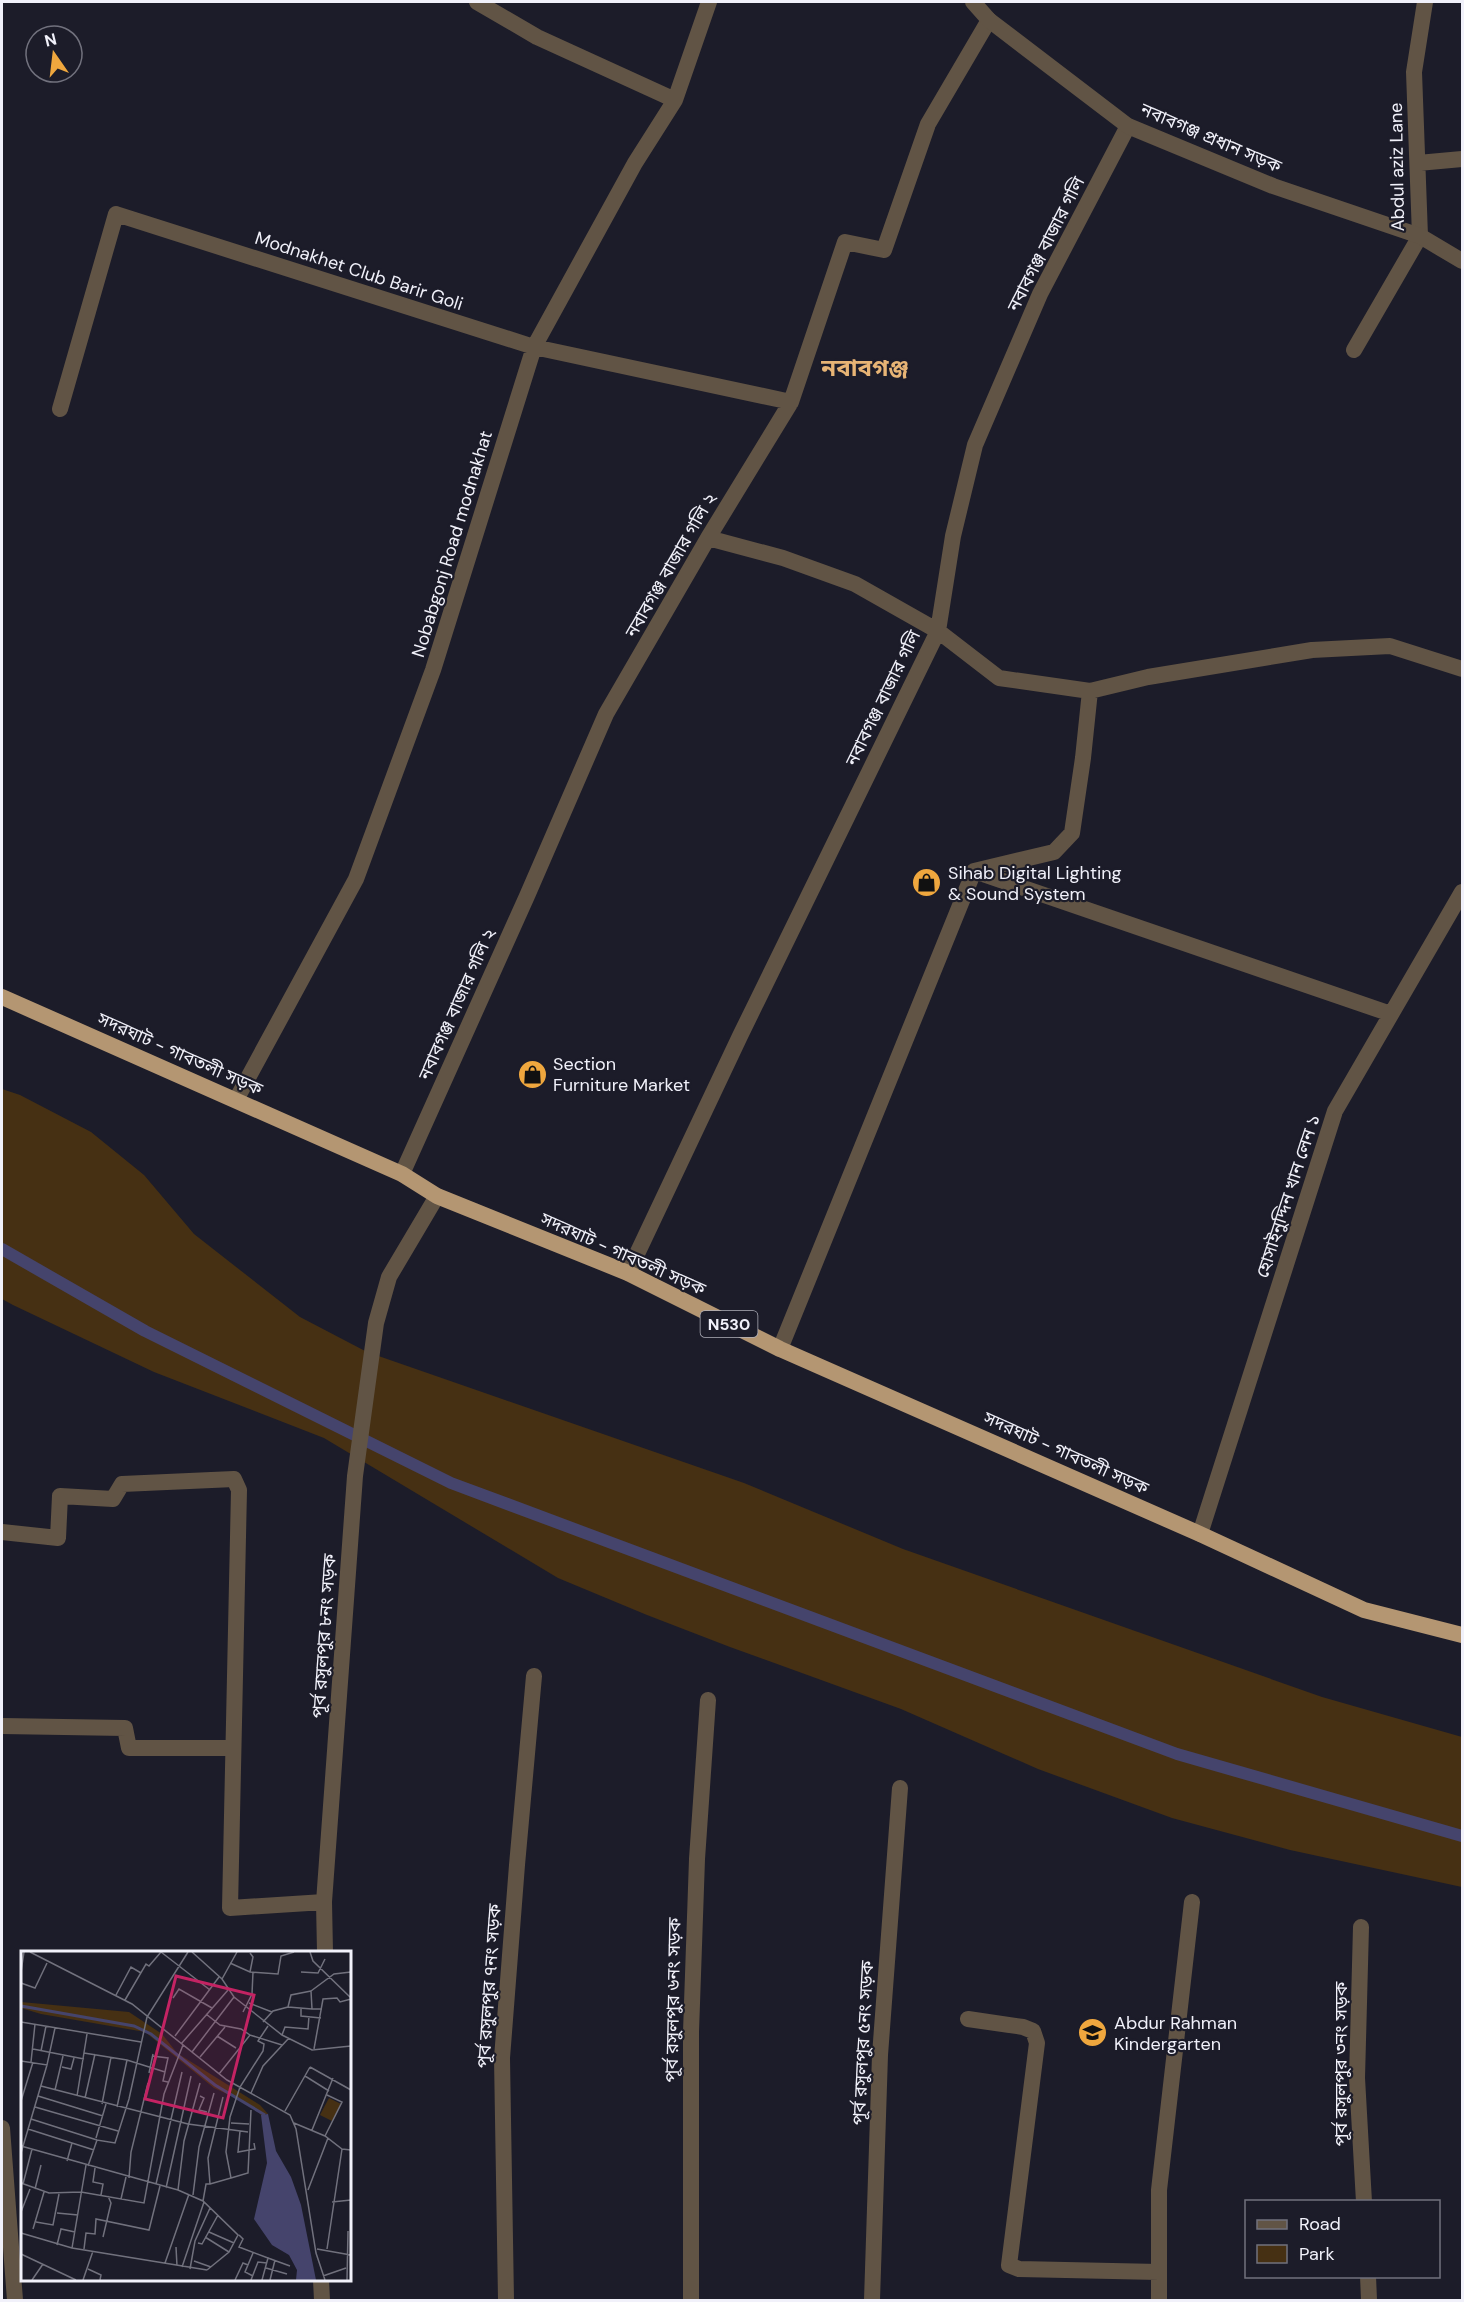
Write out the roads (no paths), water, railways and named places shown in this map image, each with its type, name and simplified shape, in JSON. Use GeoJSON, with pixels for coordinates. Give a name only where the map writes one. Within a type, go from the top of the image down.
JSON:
{"type":"FeatureCollection","features":[{"type":"Feature","properties":{"kind":"highway","name":"সদরঘাট - গাবতলী সড়ক"},"geometry":{"type":"LineString","coordinates":[[2,997],[402,1174],[437,1196],[628,1273],[780,1349],[1200,1534],[1364,1610],[1462,1635]]}},
{"type":"Feature","properties":{"kind":"street"},"geometry":{"type":"LineString","coordinates":[[477,2],[537,37],[675,100]]}},
{"type":"Feature","properties":{"kind":"street","name":"Nobabgonj Road modnakhat"},"geometry":{"type":"LineString","coordinates":[[236,1100],[356,879],[433,670],[534,347],[635,163],[675,100],[709,2]]}},
{"type":"Feature","properties":{"kind":"street","name":"নবাবগঞ্জ প্রধান সড়ক"},"geometry":{"type":"LineString","coordinates":[[973,2],[989,20],[1128,126],[1273,186],[1420,236],[1462,261]]}},
{"type":"Feature","properties":{"kind":"street","name":"Abdul aziz Lane"},"geometry":{"type":"LineString","coordinates":[[1354,350],[1420,236],[1414,72],[1425,2]]}},
{"type":"Feature","properties":{"kind":"street","name":"নবাবগঞ্জ বাজার গলি ২"},"geometry":{"type":"LineString","coordinates":[[402,1174],[606,714],[708,538],[791,402],[845,242],[884,250],[928,124],[989,20]]}},
{"type":"Feature","properties":{"kind":"street","name":"নবাবগঞ্জ বাজার গলি"},"geometry":{"type":"LineString","coordinates":[[628,1273],[745,1025],[938,630],[953,536],[975,445],[1040,294],[1128,126]]}},
{"type":"Feature","properties":{"kind":"street"},"geometry":{"type":"LineString","coordinates":[[1418,163],[1462,159]]}},
{"type":"Feature","properties":{"kind":"street","name":"Modnakhet Club Barir Goli"},"geometry":{"type":"LineString","coordinates":[[60,409],[116,214],[534,347],[791,402]]}},
{"type":"Feature","properties":{"kind":"street"},"geometry":{"type":"LineString","coordinates":[[708,538],[783,558],[855,584],[938,630],[999,678],[1090,691],[1148,677],[1312,650],[1390,646],[1462,669]]}},
{"type":"Feature","properties":{"kind":"street"},"geometry":{"type":"LineString","coordinates":[[974,871],[1054,852],[1072,833],[1090,691]]}},
{"type":"Feature","properties":{"kind":"street"},"geometry":{"type":"LineString","coordinates":[[974,871],[1391,1014]]}},
{"type":"Feature","properties":{"kind":"street"},"geometry":{"type":"LineString","coordinates":[[780,1349],[974,871]]}},
{"type":"Feature","properties":{"kind":"street","name":"হোসাইনুদ্দিন খান লেন ১"},"geometry":{"type":"LineString","coordinates":[[1200,1534],[1335,1111],[1462,892]]}},
{"type":"Feature","properties":{"kind":"street","name":"পূর্ব রসুলপুর ৮নং সড়ক"},"geometry":{"type":"LineString","coordinates":[[325,1951],[324,1902],[355,1476],[376,1323],[389,1277],[437,1196]]}},
{"type":"Feature","properties":{"kind":"street"},"geometry":{"type":"LineString","coordinates":[[2,1532],[58,1538],[60,1496],[113,1499],[122,1484],[234,1479],[239,1490],[230,1908],[324,1902]]}},
{"type":"Feature","properties":{"kind":"street","name":"পূর্ব রসুলপুর ৭নং সড়ক"},"geometry":{"type":"LineString","coordinates":[[506,2301],[502,2058],[534,1676]]}},
{"type":"Feature","properties":{"kind":"street","name":"পূর্ব রসুলপুর ৬নং সড়ক"},"geometry":{"type":"LineString","coordinates":[[691,2301],[691,2020],[697,1859],[708,1700]]}},
{"type":"Feature","properties":{"kind":"street"},"geometry":{"type":"LineString","coordinates":[[2,1726],[125,1728],[129,1748],[232,1748]]}},
{"type":"Feature","properties":{"kind":"street","name":"পূর্ব রসুলপুর ৫নং সড়ক"},"geometry":{"type":"LineString","coordinates":[[872,2301],[880,2055],[900,1788]]}},
{"type":"Feature","properties":{"kind":"street"},"geometry":{"type":"LineString","coordinates":[[1159,2301],[1159,2190],[1192,1902]]}},
{"type":"Feature","properties":{"kind":"street","name":"পূর্ব রসুলপুর ৩নং সড়ক"},"geometry":{"type":"LineString","coordinates":[[1361,1927],[1357,2078],[1364,2200]]}},
{"type":"Feature","properties":{"kind":"street"},"geometry":{"type":"LineString","coordinates":[[968,2019],[1023,2027],[1033,2031],[1037,2043],[1009,2265],[1019,2269],[1159,2272]]}},
{"type":"Feature","properties":{"kind":"street"},"geometry":{"type":"LineString","coordinates":[[2,2128],[15,2301]]}},
{"type":"Feature","properties":{"kind":"street"},"geometry":{"type":"LineString","coordinates":[[1368,2278],[1369,2301]]}},
{"type":"Feature","properties":{"kind":"street"},"geometry":{"type":"LineString","coordinates":[[321,2281],[322,2301]]}},
{"type":"Feature","properties":{"kind":"waterway"},"geometry":{"type":"LineString","coordinates":[[2,1249],[145,1331],[451,1483],[1177,1754],[1462,1836]]}},
{"type":"Feature","properties":{"kind":"place","name":"Sihab Digital Lighting & Sound System"},"geometry":{"type":"Point","coordinates":[927,883]}},
{"type":"Feature","properties":{"kind":"place","name":"Section Furniture Market"},"geometry":{"type":"Point","coordinates":[532,1074]}},
{"type":"Feature","properties":{"kind":"place","name":"Abdur Rahman Kindergarten"},"geometry":{"type":"Point","coordinates":[1093,2033]}},
{"type":"Feature","properties":{"kind":"district","name":"নবাবগঞ্জ"},"geometry":{"type":"Point","coordinates":[865,368]}}]}
